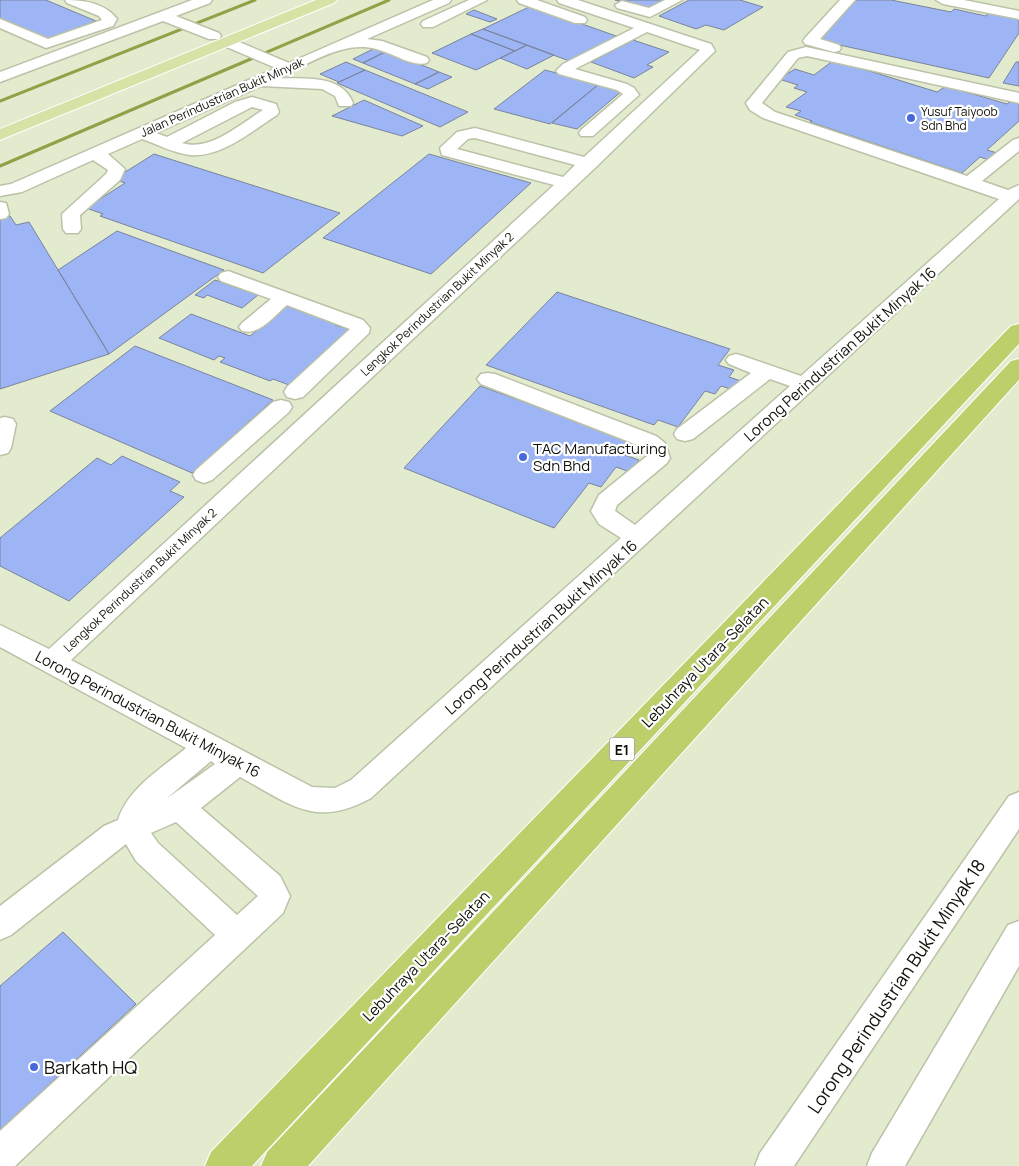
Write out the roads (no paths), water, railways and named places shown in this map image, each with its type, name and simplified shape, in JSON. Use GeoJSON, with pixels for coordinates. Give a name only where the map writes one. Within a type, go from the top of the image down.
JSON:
{"type":"FeatureCollection","features":[{"type":"Feature","properties":{"kind":"highway","name":"Lebuhraya Utara–Selatan"},"geometry":{"type":"LineString","coordinates":[[225,1166],[1019,331]]}},
{"type":"Feature","properties":{"kind":"highway","name":"Lebuhraya Utara–Selatan"},"geometry":{"type":"LineString","coordinates":[[281,1166],[1019,366]]}},
{"type":"Feature","properties":{"kind":"main road"},"geometry":{"type":"LineString","coordinates":[[0,135],[221,39],[302,0]]}},
{"type":"Feature","properties":{"kind":"main road"},"geometry":{"type":"LineString","coordinates":[[0,124],[221,39],[329,0]]}},
{"type":"Feature","properties":{"kind":"street"},"geometry":{"type":"LineString","coordinates":[[72,0],[104,13],[110,19],[108,23]]}},
{"type":"Feature","properties":{"kind":"street"},"geometry":{"type":"LineString","coordinates":[[0,76],[205,0]]}},
{"type":"Feature","properties":{"kind":"street","name":"Jalan Perindustrian Bukit Minyak"},"geometry":{"type":"LineString","coordinates":[[0,192],[16,188],[259,81],[284,67],[348,42],[444,0]]}},
{"type":"Feature","properties":{"kind":"street"},"geometry":{"type":"LineString","coordinates":[[418,28],[480,0]]}},
{"type":"Feature","properties":{"kind":"street"},"geometry":{"type":"LineString","coordinates":[[524,0],[589,24]]}},
{"type":"Feature","properties":{"kind":"street"},"geometry":{"type":"LineString","coordinates":[[606,0],[650,13],[676,0]]}},
{"type":"Feature","properties":{"kind":"street"},"geometry":{"type":"LineString","coordinates":[[848,0],[811,42],[1019,90]]}},
{"type":"Feature","properties":{"kind":"street"},"geometry":{"type":"LineString","coordinates":[[943,0],[1011,6]]}},
{"type":"Feature","properties":{"kind":"street","name":"Lengkok Perindustrian Bukit Minyak 2"},"geometry":{"type":"LineString","coordinates":[[52,662],[589,164],[655,99],[708,51],[706,47],[571,1]]}},
{"type":"Feature","properties":{"kind":"street"},"geometry":{"type":"LineString","coordinates":[[166,13],[284,67]]}},
{"type":"Feature","properties":{"kind":"street"},"geometry":{"type":"LineString","coordinates":[[0,23],[46,44],[108,23],[127,30]]}},
{"type":"Feature","properties":{"kind":"street"},"geometry":{"type":"LineString","coordinates":[[631,96],[629,90],[622,87],[566,69],[646,27]]}},
{"type":"Feature","properties":{"kind":"street"},"geometry":{"type":"LineString","coordinates":[[608,30],[627,37]]}},
{"type":"Feature","properties":{"kind":"street"},"geometry":{"type":"LineString","coordinates":[[370,32],[390,38],[400,37]]}},
{"type":"Feature","properties":{"kind":"street"},"geometry":{"type":"LineString","coordinates":[[348,42],[376,44],[422,60]]}},
{"type":"Feature","properties":{"kind":"street"},"geometry":{"type":"LineString","coordinates":[[1015,194],[970,182],[769,115],[756,107],[756,98],[793,55],[806,51],[1019,98]]}},
{"type":"Feature","properties":{"kind":"street"},"geometry":{"type":"LineString","coordinates":[[259,81],[274,84],[318,84],[332,87],[340,91],[344,96],[345,103]]}},
{"type":"Feature","properties":{"kind":"street"},"geometry":{"type":"LineString","coordinates":[[587,132],[631,96],[655,99]]}},
{"type":"Feature","properties":{"kind":"street"},"geometry":{"type":"LineString","coordinates":[[141,132],[169,143],[190,150],[213,147],[271,112],[270,107],[252,102],[241,105],[169,143]]}},
{"type":"Feature","properties":{"kind":"street"},"geometry":{"type":"LineString","coordinates":[[566,184],[453,153],[448,151],[448,148],[463,135],[475,132],[565,149],[589,164]]}},
{"type":"Feature","properties":{"kind":"street"},"geometry":{"type":"LineString","coordinates":[[970,182],[1019,143]]}},
{"type":"Feature","properties":{"kind":"street"},"geometry":{"type":"LineString","coordinates":[[542,177],[565,149]]}},
{"type":"Feature","properties":{"kind":"street"},"geometry":{"type":"LineString","coordinates":[[72,229],[71,214],[114,176],[117,169],[106,159],[92,154]]}},
{"type":"Feature","properties":{"kind":"street","name":"Lorong Perindustrian Bukit Minyak 16"},"geometry":{"type":"LineString","coordinates":[[0,635],[308,800],[322,803],[333,802],[361,790],[1015,194]]}},
{"type":"Feature","properties":{"kind":"street"},"geometry":{"type":"LineString","coordinates":[[0,206],[0,214]]}},
{"type":"Feature","properties":{"kind":"street"},"geometry":{"type":"LineString","coordinates":[[204,476],[359,333],[360,328],[356,324],[283,299],[228,277]]}},
{"type":"Feature","properties":{"kind":"street"},"geometry":{"type":"LineString","coordinates":[[249,327],[283,299]]}},
{"type":"Feature","properties":{"kind":"street"},"geometry":{"type":"LineString","coordinates":[[736,360],[806,385]]}},
{"type":"Feature","properties":{"kind":"street"},"geometry":{"type":"LineString","coordinates":[[684,434],[767,371]]}},
{"type":"Feature","properties":{"kind":"street"},"geometry":{"type":"LineString","coordinates":[[488,379],[648,441],[658,448],[659,458],[606,501],[603,511],[607,518],[638,538]]}},
{"type":"Feature","properties":{"kind":"street"},"geometry":{"type":"LineString","coordinates":[[293,394],[337,398]]}},
{"type":"Feature","properties":{"kind":"street"},"geometry":{"type":"LineString","coordinates":[[0,448],[5,424]]}},
{"type":"Feature","properties":{"kind":"street"},"geometry":{"type":"LineString","coordinates":[[244,439],[278,452]]}},
{"type":"Feature","properties":{"kind":"street"},"geometry":{"type":"LineString","coordinates":[[209,746],[149,796],[135,812],[132,827],[147,852],[238,936]]}},
{"type":"Feature","properties":{"kind":"street"},"geometry":{"type":"LineString","coordinates":[[0,925],[115,835],[183,806],[237,763]]}},
{"type":"Feature","properties":{"kind":"street","name":"Lorong Perindustrian Bukit Minyak 18"},"geometry":{"type":"LineString","coordinates":[[773,1166],[1019,805]]}},
{"type":"Feature","properties":{"kind":"street"},"geometry":{"type":"LineString","coordinates":[[0,1155],[238,936],[272,902],[273,891],[187,815],[183,806]]}},
{"type":"Feature","properties":{"kind":"street"},"geometry":{"type":"LineString","coordinates":[[885,1166],[1019,936]]}},
{"type":"Feature","properties":{"kind":"waterway"},"geometry":{"type":"LineString","coordinates":[[0,101],[255,0]]}},
{"type":"Feature","properties":{"kind":"waterway"},"geometry":{"type":"LineString","coordinates":[[0,166],[389,0]]}},
{"type":"Feature","properties":{"kind":"place","name":"Yusuf Taiyoob Sdn Bhd"},"geometry":{"type":"Point","coordinates":[911,118]}},
{"type":"Feature","properties":{"kind":"place","name":"TAC Manufacturing Sdn Bhd"},"geometry":{"type":"Point","coordinates":[523,457]}},
{"type":"Feature","properties":{"kind":"place","name":"Barkath HQ"},"geometry":{"type":"Point","coordinates":[34,1067]}}]}
